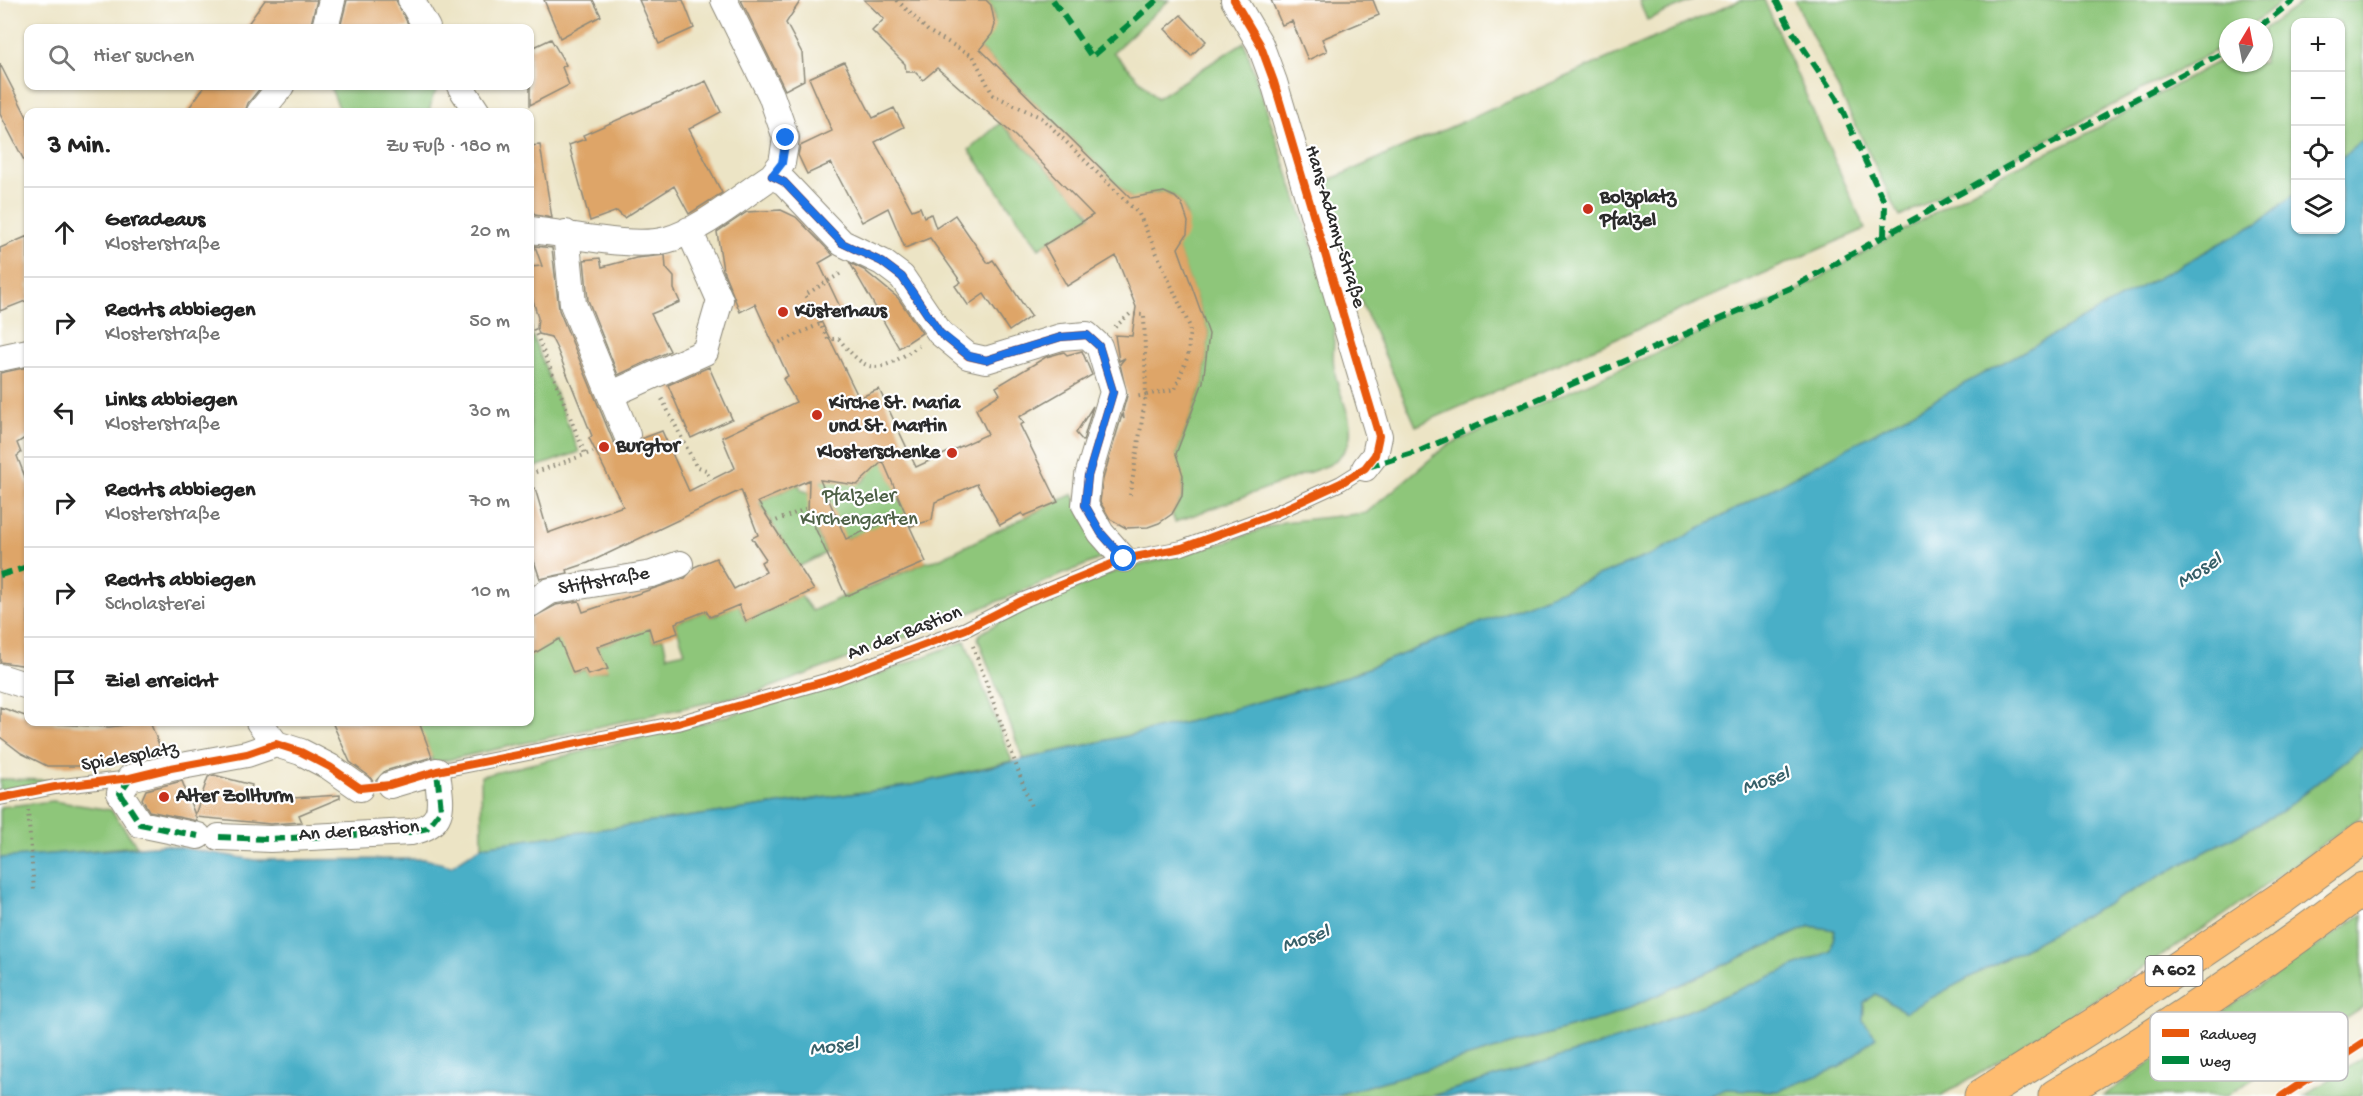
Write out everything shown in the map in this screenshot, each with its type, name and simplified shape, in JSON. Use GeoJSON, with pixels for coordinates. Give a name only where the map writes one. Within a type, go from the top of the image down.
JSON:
{"type":"FeatureCollection","features":[{"type":"Feature","properties":{"kind":"highway","name":"A 602"},"geometry":{"type":"LineString","coordinates":[[1981,1096],[2106,1017],[2283,897],[2363,838]]}},
{"type":"Feature","properties":{"kind":"highway","name":"A 602"},"geometry":{"type":"LineString","coordinates":[[2188,1012],[2297,939],[2363,888]]}},
{"type":"Feature","properties":{"kind":"highway","name":"A 602"},"geometry":{"type":"LineString","coordinates":[[2055,1096],[2150,1038]]}},
{"type":"Feature","properties":{"kind":"street"},"geometry":{"type":"LineString","coordinates":[[326,24],[332,0]]}},
{"type":"Feature","properties":{"kind":"street"},"geometry":{"type":"LineString","coordinates":[[411,0],[425,24]]}},
{"type":"Feature","properties":{"kind":"street"},"geometry":{"type":"LineString","coordinates":[[534,230],[646,242],[666,240],[689,230],[772,176],[782,163],[786,138],[771,95],[724,0]]}},
{"type":"Feature","properties":{"kind":"street","name":"Hans-Adamy-Straße"},"geometry":{"type":"LineString","coordinates":[[1234,0],[1260,44],[1274,81],[1378,436],[1375,455],[1365,468]]}},
{"type":"Feature","properties":{"kind":"street"},"geometry":{"type":"LineString","coordinates":[[264,108],[278,90]]}},
{"type":"Feature","properties":{"kind":"street"},"geometry":{"type":"LineString","coordinates":[[463,90],[474,108]]}},
{"type":"Feature","properties":{"kind":"street"},"geometry":{"type":"LineString","coordinates":[[772,176],[784,182],[842,243],[882,262],[902,277],[940,333],[969,356],[986,360],[1061,337],[1087,335],[1099,346],[1113,392],[1088,476],[1085,505],[1101,533],[1124,559]]}},
{"type":"Feature","properties":{"kind":"street"},"geometry":{"type":"LineString","coordinates":[[612,394],[705,352],[720,300],[689,230]]}},
{"type":"Feature","properties":{"kind":"street"},"geometry":{"type":"LineString","coordinates":[[566,233],[573,304],[627,435]]}},
{"type":"Feature","properties":{"kind":"street"},"geometry":{"type":"LineString","coordinates":[[0,358],[24,353]]}},
{"type":"Feature","properties":{"kind":"street","name":"Stiftstraße"},"geometry":{"type":"LineString","coordinates":[[534,601],[550,591],[652,574],[680,564]]}},
{"type":"Feature","properties":{"kind":"street"},"geometry":{"type":"LineString","coordinates":[[0,677],[24,685]]}},
{"type":"Feature","properties":{"kind":"street"},"geometry":{"type":"LineString","coordinates":[[262,726],[276,744],[301,752],[360,788]]}},
{"type":"Feature","properties":{"kind":"street","name":"Spielesplatz"},"geometry":{"type":"LineString","coordinates":[[130,778],[247,754],[276,744]]}},
{"type":"Feature","properties":{"kind":"street"},"geometry":{"type":"LineString","coordinates":[[390,784],[437,771]]}},
{"type":"Feature","properties":{"kind":"street","name":"An der Bastion"},"geometry":{"type":"LineString","coordinates":[[130,778],[120,793],[140,824],[209,836],[270,839],[411,832],[428,828],[441,810],[437,771]]}},
{"type":"Feature","properties":{"kind":"lane","name":"An der Bastion"},"geometry":{"type":"LineString","coordinates":[[437,771],[678,723],[836,678],[966,629],[1021,601],[1124,559],[1182,548],[1259,519],[1341,483],[1365,468]]}},
{"type":"Feature","properties":{"kind":"lane","name":"Spielesplatz"},"geometry":{"type":"LineString","coordinates":[[0,798],[55,787],[130,778]]}},
{"type":"Feature","properties":{"kind":"path"},"geometry":{"type":"LineString","coordinates":[[897,0],[928,31],[973,56],[993,95],[1042,118],[1139,214],[1163,263],[1190,327],[1188,356],[1176,390],[1146,395],[1130,495]]}},
{"type":"Feature","properties":{"kind":"path"},"geometry":{"type":"LineString","coordinates":[[859,253],[843,271],[805,295],[828,339],[839,339],[860,364],[871,368],[910,352],[940,333]]}},
{"type":"Feature","properties":{"kind":"path"},"geometry":{"type":"LineString","coordinates":[[1130,314],[1143,315]]}},
{"type":"Feature","properties":{"kind":"path"},"geometry":{"type":"LineString","coordinates":[[774,345],[820,324]]}},
{"type":"Feature","properties":{"kind":"path"},"geometry":{"type":"LineString","coordinates":[[534,331],[585,454]]}},
{"type":"Feature","properties":{"kind":"path"},"geometry":{"type":"LineString","coordinates":[[651,377],[696,466],[706,470],[709,477]]}},
{"type":"Feature","properties":{"kind":"path"},"geometry":{"type":"LineString","coordinates":[[534,473],[593,452]]}},
{"type":"Feature","properties":{"kind":"path"},"geometry":{"type":"LineString","coordinates":[[771,522],[810,507]]}},
{"type":"Feature","properties":{"kind":"path"},"geometry":{"type":"LineString","coordinates":[[966,629],[1032,809]]}},
{"type":"Feature","properties":{"kind":"path"},"geometry":{"type":"LineString","coordinates":[[27,794],[34,891]]}},
{"type":"Feature","properties":{"kind":"green space"},"geometry":{"type":"Polygon","coordinates":[[[986,0],[1169,0],[1113,52],[1157,98],[1244,42],[1334,312],[1334,368],[1349,420],[1350,432],[1348,443],[1341,454],[1329,465],[1175,522],[1172,514],[1182,496],[1183,484],[1176,455],[1203,382],[1209,334],[1177,247],[1184,234],[1186,221],[1184,209],[1179,200],[1170,194],[1160,192],[1148,195],[1136,203],[979,48],[992,31],[995,19],[994,12],[986,0]]]}},
{"type":"Feature","properties":{"kind":"green space"},"geometry":{"type":"Polygon","coordinates":[[[1639,0],[1694,0],[1647,20],[1639,0]]]}},
{"type":"Feature","properties":{"kind":"green space","name":"Bolzplatz Pfalzel"},"geometry":{"type":"Polygon","coordinates":[[[1741,0],[1764,0],[1865,229],[1416,426],[1311,188],[1741,0]]]}},
{"type":"Feature","properties":{"kind":"green space"},"geometry":{"type":"Polygon","coordinates":[[[1795,0],[2283,0],[2260,18],[2219,18],[2219,49],[2217,50],[1900,217],[1795,0]]]}},
{"type":"Feature","properties":{"kind":"green space"},"geometry":{"type":"Polygon","coordinates":[[[2306,0],[2363,0],[2363,140],[2345,155],[2345,18],[2291,18],[2291,197],[2258,223],[1655,553],[1343,678],[1187,722],[1023,759],[978,638],[980,634],[1006,618],[1111,573],[1223,543],[1283,522],[1366,513],[1446,446],[1800,289],[2004,173],[2079,138],[2219,61],[2219,72],[2273,72],[2273,23],[2306,0]]]}},
{"type":"Feature","properties":{"kind":"green space"},"geometry":{"type":"Polygon","coordinates":[[[331,90],[438,90],[433,96],[430,108],[339,108],[331,90]]]}},
{"type":"Feature","properties":{"kind":"green space"},"geometry":{"type":"Polygon","coordinates":[[[1000,123],[1077,198],[1091,216],[1039,248],[969,150],[1000,123]]]}},
{"type":"Feature","properties":{"kind":"green space"},"geometry":{"type":"Polygon","coordinates":[[[534,340],[579,452],[534,468],[534,340]]]}},
{"type":"Feature","properties":{"kind":"green space","name":"Pfalzeler Kirchengarten"},"geometry":{"type":"Polygon","coordinates":[[[878,448],[907,515],[846,539],[813,523],[826,553],[798,567],[760,504],[761,501],[799,484],[801,490],[808,492],[809,495],[824,479],[861,483],[869,473],[878,448]]]}},
{"type":"Feature","properties":{"kind":"green space"},"geometry":{"type":"Polygon","coordinates":[[[1073,494],[1102,558],[960,617],[761,691],[433,763],[426,741],[416,741],[410,726],[534,726],[534,653],[562,637],[574,673],[585,669],[588,674],[607,670],[597,647],[649,627],[653,641],[663,638],[667,656],[685,652],[675,623],[706,611],[711,617],[733,607],[736,599],[746,621],[801,596],[812,611],[863,587],[865,590],[926,562],[937,560],[1073,494]]]}},
{"type":"Feature","properties":{"kind":"green space"},"geometry":{"type":"Polygon","coordinates":[[[965,641],[1012,761],[907,786],[482,846],[481,776],[707,722],[837,683],[852,684],[965,641]]]}},
{"type":"Feature","properties":{"kind":"green space"},"geometry":{"type":"Polygon","coordinates":[[[2363,747],[2363,815],[2223,916],[1977,1075],[1940,1096],[1709,1096],[1726,1089],[1778,1091],[1863,1021],[1864,1003],[1876,994],[1905,1012],[2280,812],[2363,747]]]}},
{"type":"Feature","properties":{"kind":"green space"},"geometry":{"type":"Polygon","coordinates":[[[0,779],[54,780],[53,783],[0,792],[0,779]]]}},
{"type":"Feature","properties":{"kind":"green space"},"geometry":{"type":"Polygon","coordinates":[[[53,801],[111,810],[137,846],[0,859],[0,807],[53,801]]]}},
{"type":"Feature","properties":{"kind":"green space"},"geometry":{"type":"Polygon","coordinates":[[[2363,914],[2363,1007],[2348,1017],[2348,1012],[2223,1012],[2363,914]]]}},
{"type":"Feature","properties":{"kind":"green space"},"geometry":{"type":"Polygon","coordinates":[[[1810,926],[1835,930],[1831,951],[1628,1036],[1432,1096],[1333,1096],[1611,1016],[1810,926]]]}},
{"type":"Feature","properties":{"kind":"green space"},"geometry":{"type":"Polygon","coordinates":[[[2363,1057],[2363,1093],[2358,1096],[2304,1096],[2327,1081],[2348,1081],[2348,1067],[2363,1057]]]}},
{"type":"Feature","properties":{"kind":"green space"},"geometry":{"type":"Polygon","coordinates":[[[2150,1063],[2150,1081],[2250,1081],[2227,1096],[2103,1096],[2150,1063]]]}},
{"type":"Feature","properties":{"kind":"water","name":"Mosel"},"geometry":{"type":"Polygon","coordinates":[[[2363,140],[2363,747],[2280,812],[1905,1012],[1876,994],[1864,1003],[1863,1021],[1876,1037],[1840,1067],[1778,1091],[1726,1089],[1709,1096],[1432,1096],[1628,1036],[1831,951],[1835,930],[1810,926],[1611,1016],[1333,1096],[0,1096],[0,858],[165,845],[255,860],[425,859],[451,866],[482,846],[907,786],[1187,722],[1343,678],[1655,553],[2258,223],[2291,197],[2291,234],[2345,234],[2345,155],[2363,140]]]}},
{"type":"Feature","properties":{"kind":"building"},"geometry":{"type":"Polygon","coordinates":[[[265,0],[317,0],[311,24],[248,24],[265,0]]]}},
{"type":"Feature","properties":{"kind":"building"},"geometry":{"type":"Polygon","coordinates":[[[347,0],[396,0],[408,24],[341,24],[347,0]]]}},
{"type":"Feature","properties":{"kind":"building"},"geometry":{"type":"Polygon","coordinates":[[[544,0],[593,0],[601,16],[560,38],[544,0]]]}},
{"type":"Feature","properties":{"kind":"building"},"geometry":{"type":"Polygon","coordinates":[[[639,0],[683,0],[694,28],[659,44],[639,0]]]}},
{"type":"Feature","properties":{"kind":"building"},"geometry":{"type":"Polygon","coordinates":[[[741,0],[801,0],[786,23],[802,53],[804,80],[785,90],[741,0]]]}},
{"type":"Feature","properties":{"kind":"building"},"geometry":{"type":"Polygon","coordinates":[[[864,0],[986,0],[991,5],[995,25],[992,34],[980,49],[1131,198],[1164,192],[1175,197],[1182,204],[1188,222],[1187,234],[1178,248],[1209,334],[1203,382],[1176,454],[1183,475],[1182,496],[1172,514],[1159,523],[1148,527],[1126,528],[1110,519],[1100,502],[1103,479],[1122,415],[1124,419],[1123,410],[1127,396],[1120,364],[1125,358],[1119,361],[1115,335],[1132,336],[1136,307],[1116,256],[1067,286],[1044,245],[1093,215],[1015,136],[937,68],[923,80],[915,72],[906,72],[905,64],[872,31],[884,19],[864,0]]]}},
{"type":"Feature","properties":{"kind":"building"},"geometry":{"type":"Polygon","coordinates":[[[1271,0],[1373,0],[1379,15],[1322,39],[1327,51],[1308,60],[1292,21],[1282,25],[1271,0]]]}},
{"type":"Feature","properties":{"kind":"building"},"geometry":{"type":"Polygon","coordinates":[[[1181,15],[1206,41],[1191,56],[1165,29],[1181,15]]]}},
{"type":"Feature","properties":{"kind":"building"},"geometry":{"type":"Polygon","coordinates":[[[551,39],[566,65],[562,67],[569,85],[530,105],[530,90],[534,90],[534,47],[551,39]]]}},
{"type":"Feature","properties":{"kind":"building"},"geometry":{"type":"Polygon","coordinates":[[[844,62],[873,118],[894,108],[904,127],[875,142],[912,210],[920,207],[924,217],[931,214],[936,228],[955,215],[988,263],[993,260],[1031,316],[1009,331],[984,294],[968,305],[955,286],[961,282],[930,238],[905,248],[888,208],[862,222],[831,163],[807,174],[798,155],[800,146],[832,131],[809,78],[844,62]]]}},
{"type":"Feature","properties":{"kind":"building"},"geometry":{"type":"Polygon","coordinates":[[[0,64],[24,111],[24,160],[0,114],[0,64]]]}},
{"type":"Feature","properties":{"kind":"building"},"geometry":{"type":"Polygon","coordinates":[[[706,81],[721,112],[689,129],[722,193],[689,214],[674,186],[624,218],[617,211],[590,221],[569,145],[585,139],[583,135],[706,81]]]}},
{"type":"Feature","properties":{"kind":"building"},"geometry":{"type":"Polygon","coordinates":[[[202,90],[259,90],[246,108],[189,108],[202,90]]]}},
{"type":"Feature","properties":{"kind":"building"},"geometry":{"type":"Polygon","coordinates":[[[540,145],[552,218],[534,213],[534,146],[540,145]]]}},
{"type":"Feature","properties":{"kind":"building"},"geometry":{"type":"Polygon","coordinates":[[[781,210],[796,217],[833,255],[819,263],[842,311],[820,319],[859,398],[879,389],[916,467],[988,434],[976,409],[1000,394],[996,387],[1046,357],[1064,352],[1067,355],[1082,351],[1092,375],[1019,417],[1024,423],[1020,425],[1058,502],[1024,516],[1022,513],[1000,525],[977,484],[935,502],[932,520],[911,526],[883,461],[857,485],[820,480],[846,539],[904,514],[926,562],[846,596],[808,512],[809,480],[758,502],[814,590],[746,621],[739,605],[710,617],[706,611],[675,623],[678,633],[653,641],[649,628],[597,647],[608,669],[588,675],[585,669],[573,673],[559,639],[534,654],[534,617],[556,605],[579,601],[583,612],[685,578],[694,567],[716,558],[734,589],[766,572],[761,562],[766,559],[752,538],[758,535],[741,490],[588,563],[567,570],[568,573],[540,579],[534,561],[534,488],[548,533],[623,506],[589,438],[592,436],[557,349],[551,337],[539,334],[534,304],[534,267],[542,266],[535,246],[552,248],[559,310],[613,441],[618,447],[632,449],[641,439],[662,431],[689,491],[735,468],[722,437],[796,402],[783,379],[788,376],[755,304],[740,312],[723,270],[717,232],[747,212],[781,210]]]}},
{"type":"Feature","properties":{"kind":"building"},"geometry":{"type":"Polygon","coordinates":[[[24,238],[24,302],[0,311],[0,248],[24,238]]]}},
{"type":"Feature","properties":{"kind":"building"},"geometry":{"type":"Polygon","coordinates":[[[665,255],[666,268],[674,277],[674,289],[680,302],[651,314],[670,351],[618,375],[588,300],[584,260],[600,258],[602,267],[636,258],[665,255]]]}},
{"type":"Feature","properties":{"kind":"building"},"geometry":{"type":"Polygon","coordinates":[[[850,263],[864,270],[898,298],[922,333],[899,348],[850,263]]]}},
{"type":"Feature","properties":{"kind":"building"},"geometry":{"type":"Polygon","coordinates":[[[709,367],[732,419],[691,438],[668,385],[709,367]]]}},
{"type":"Feature","properties":{"kind":"building"},"geometry":{"type":"Polygon","coordinates":[[[24,368],[24,439],[17,443],[21,453],[17,456],[24,474],[24,665],[0,662],[0,373],[24,368]]]}},
{"type":"Feature","properties":{"kind":"building"},"geometry":{"type":"Polygon","coordinates":[[[1093,406],[1083,441],[1076,433],[1093,406]]]}},
{"type":"Feature","properties":{"kind":"building"},"geometry":{"type":"Polygon","coordinates":[[[0,707],[24,716],[24,726],[152,726],[163,755],[149,758],[148,752],[90,766],[47,766],[21,753],[0,737],[0,707]]]}},
{"type":"Feature","properties":{"kind":"building"},"geometry":{"type":"Polygon","coordinates":[[[334,726],[420,726],[432,757],[385,771],[374,783],[369,776],[350,762],[334,726]]]}},
{"type":"Feature","properties":{"kind":"building"},"geometry":{"type":"Polygon","coordinates":[[[214,775],[252,785],[249,798],[277,799],[340,795],[340,798],[299,815],[302,822],[270,824],[196,817],[197,821],[149,811],[142,799],[146,790],[182,781],[195,815],[208,777],[214,775]]]}},
{"type":"Feature","properties":{"kind":"marked path"},"geometry":{"type":"LineString","coordinates":[[1053,0],[1092,57],[1157,0]]}},
{"type":"Feature","properties":{"kind":"marked path"},"geometry":{"type":"LineString","coordinates":[[1776,0],[1792,31],[1836,97],[1885,204],[1884,236]]}},
{"type":"Feature","properties":{"kind":"marked path"},"geometry":{"type":"LineString","coordinates":[[2271,18],[2294,0]]}},
{"type":"Feature","properties":{"kind":"marked path"},"geometry":{"type":"LineString","coordinates":[[1368,467],[1422,450],[1797,285],[2005,168],[2219,55]]}},
{"type":"Feature","properties":{"kind":"marked path"},"geometry":{"type":"LineString","coordinates":[[0,575],[24,568]]}},
{"type":"Feature","properties":{"kind":"marked path"},"geometry":{"type":"LineString","coordinates":[[219,837],[270,839],[411,832],[427,828],[441,810],[437,771],[431,773]]}},
{"type":"Feature","properties":{"kind":"marked path"},"geometry":{"type":"LineString","coordinates":[[131,778],[120,793],[140,824],[198,836]]}},
{"type":"Feature","properties":{"kind":"cycle path"},"geometry":{"type":"LineString","coordinates":[[0,798],[55,787],[130,778],[247,754],[276,744],[301,752],[330,767],[360,788],[390,785],[437,771],[678,723],[836,678],[966,629],[1021,601],[1124,559],[1182,548],[1276,513],[1341,483],[1365,468],[1375,455],[1379,436],[1274,82],[1260,44],[1234,0]]}},
{"type":"Feature","properties":{"kind":"cycle path"},"geometry":{"type":"LineString","coordinates":[[772,176],[784,182],[842,243],[882,262],[902,277],[940,333],[968,356],[986,360],[1061,337],[1087,335],[1099,346],[1113,392],[1088,476],[1085,505],[1101,533],[1124,559]]}},
{"type":"Feature","properties":{"kind":"cycle path"},"geometry":{"type":"LineString","coordinates":[[2348,1053],[2363,1043]]}},
{"type":"Feature","properties":{"kind":"cycle path"},"geometry":{"type":"LineString","coordinates":[[2282,1096],[2305,1081]]}},
{"type":"Feature","properties":{"kind":"place","name":"Bolzplatz Pfalzel"},"geometry":{"type":"Point","coordinates":[1588,209]}},
{"type":"Feature","properties":{"kind":"place","name":"Küsterhaus"},"geometry":{"type":"Point","coordinates":[783,312]}},
{"type":"Feature","properties":{"kind":"place","name":"Kirche St. Maria und St. Martin"},"geometry":{"type":"Point","coordinates":[817,415]}},
{"type":"Feature","properties":{"kind":"place","name":"Burgtor"},"geometry":{"type":"Point","coordinates":[604,447]}},
{"type":"Feature","properties":{"kind":"place","name":"Klosterschenke"},"geometry":{"type":"Point","coordinates":[952,453]}},
{"type":"Feature","properties":{"kind":"place","name":"Alter Zollturm"},"geometry":{"type":"Point","coordinates":[164,797]}},
{"type":"Feature","properties":{"kind":"route"},"geometry":{"type":"LineString","coordinates":[[786,138],[782,163],[772,176],[784,182],[842,243],[882,262],[902,277],[940,333],[969,356],[977,360],[986,360],[1061,337],[1087,335],[1099,346],[1113,392],[1088,476],[1085,505],[1101,533],[1124,559]]}}]}
